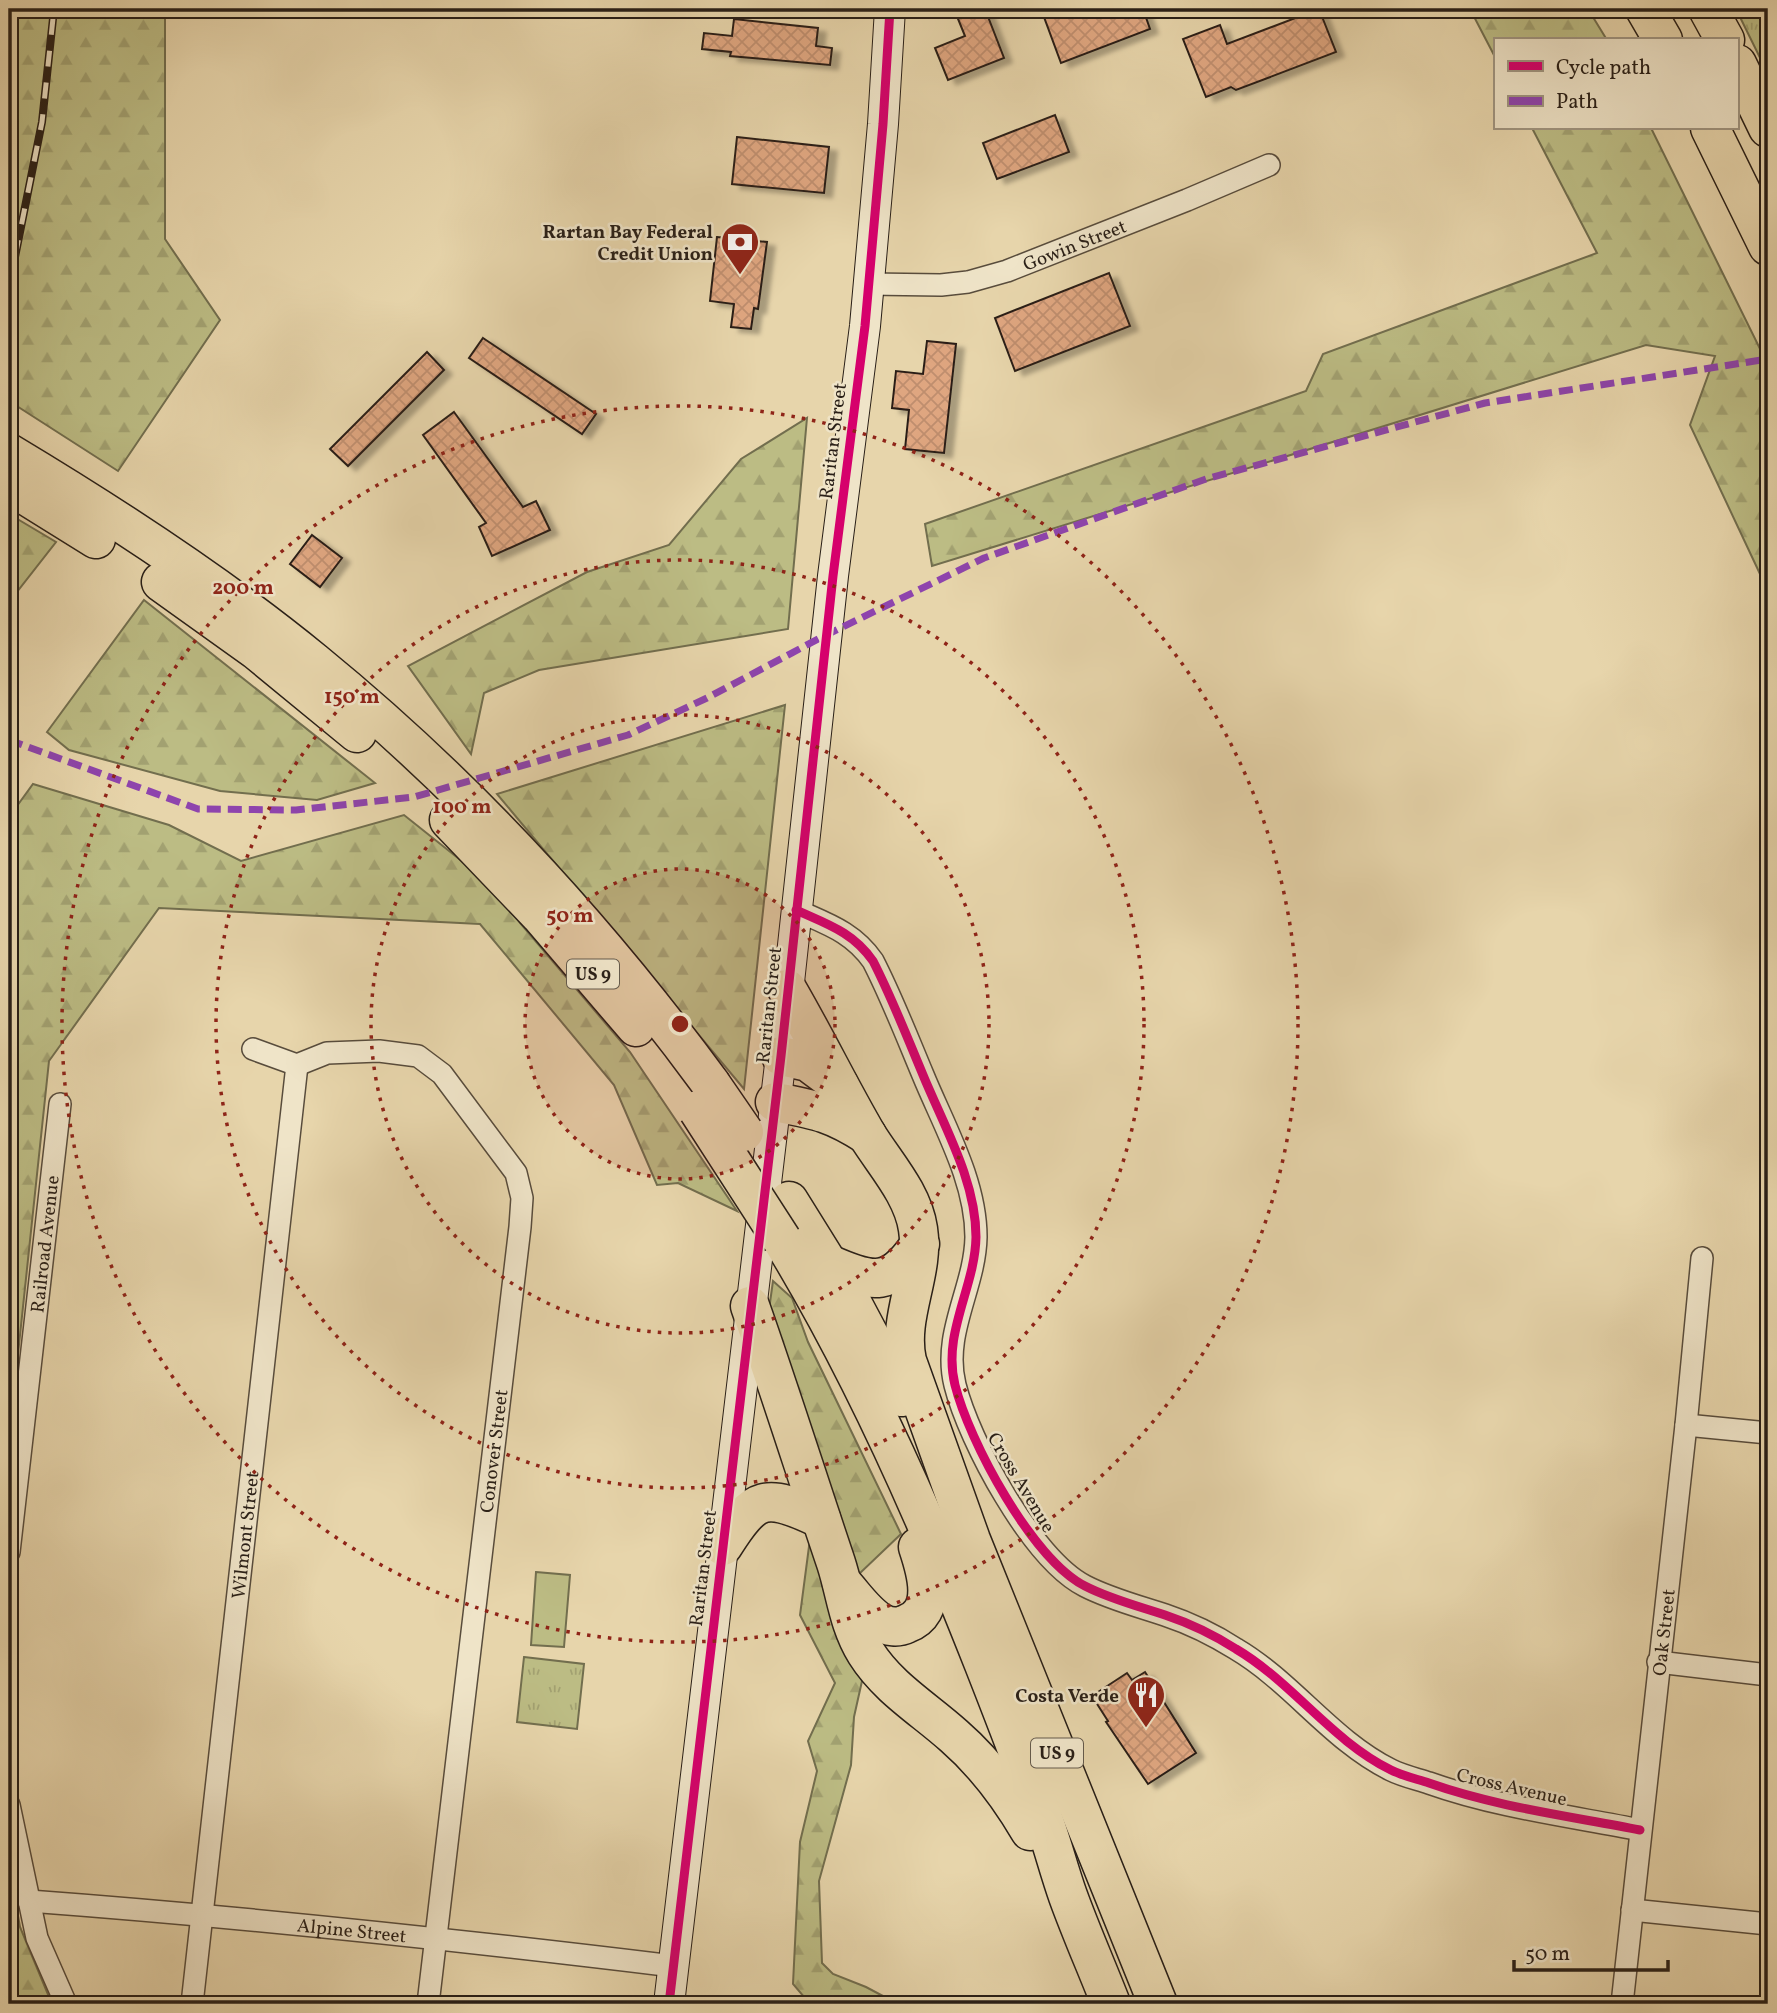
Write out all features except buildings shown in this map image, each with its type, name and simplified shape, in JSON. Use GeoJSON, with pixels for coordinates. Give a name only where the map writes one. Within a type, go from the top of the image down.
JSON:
{"type":"FeatureCollection","features":[{"type":"Feature","properties":{"kind":"highway"},"geometry":{"type":"LineString","coordinates":[[1645,9],[1662,38]]}},
{"type":"Feature","properties":{"kind":"highway"},"geometry":{"type":"LineString","coordinates":[[1708,9],[1724,38]]}},
{"type":"Feature","properties":{"kind":"highway"},"geometry":{"type":"LineString","coordinates":[[1738,67],[1768,128]]}},
{"type":"Feature","properties":{"kind":"highway"},"geometry":{"type":"LineString","coordinates":[[1711,130],[1768,246]]}},
{"type":"Feature","properties":{"kind":"highway","name":"US 9"},"geometry":{"type":"LineString","coordinates":[[23,477],[128,559],[296,682],[390,745],[494,845],[608,992],[705,1097],[789,1201],[829,1264],[887,1366],[956,1501],[1158,2004]]}},
{"type":"Feature","properties":{"kind":"highway"},"geometry":{"type":"LineString","coordinates":[[787,989],[917,1222],[920,1244],[918,1272],[906,1320],[905,1349],[956,1501]]}},
{"type":"Feature","properties":{"kind":"highway"},"geometry":{"type":"LineString","coordinates":[[780,1056],[808,1062],[841,1087]]}},
{"type":"Feature","properties":{"kind":"highway","name":"US 9"},"geometry":{"type":"LineString","coordinates":[[705,1097],[782,1240],[850,1358],[890,1441],[1003,1715],[1041,1814],[1068,1896],[1111,2004]]}},
{"type":"Feature","properties":{"kind":"highway"},"geometry":{"type":"LineString","coordinates":[[775,1102],[823,1111],[867,1135]]}},
{"type":"Feature","properties":{"kind":"highway"},"geometry":{"type":"LineString","coordinates":[[829,1264],[860,1276],[881,1278],[901,1268],[920,1244]]}},
{"type":"Feature","properties":{"kind":"highway"},"geometry":{"type":"LineString","coordinates":[[750,1306],[842,1583],[853,1631],[868,1656],[889,1681],[955,1736],[996,1778],[1068,1896]]}},
{"type":"Feature","properties":{"kind":"highway"},"geometry":{"type":"LineString","coordinates":[[842,1583],[866,1611],[883,1624],[891,1626],[908,1624],[921,1612],[925,1603],[928,1592],[926,1571],[914,1536],[890,1441]]}},
{"type":"Feature","properties":{"kind":"highway"},"geometry":{"type":"LineString","coordinates":[[723,1546],[741,1517],[761,1503],[784,1503],[821,1519]]}},
{"type":"Feature","properties":{"kind":"street","name":"Raritan Street"},"geometry":{"type":"LineString","coordinates":[[669,2004],[869,284],[890,9]]}},
{"type":"Feature","properties":{"kind":"street","name":"Gowin Street"},"geometry":{"type":"LineString","coordinates":[[869,284],[941,285],[968,282],[1007,271],[1269,165]]}},
{"type":"Feature","properties":{"kind":"street","name":"Cross Avenue"},"geometry":{"type":"LineString","coordinates":[[796,910],[856,940],[873,961],[959,1160],[972,1202],[975,1246],[953,1337],[952,1374],[976,1441],[1008,1500],[1043,1551],[1070,1577],[1084,1586],[1131,1606],[1166,1615],[1208,1633],[1238,1650],[1266,1670],[1339,1733],[1392,1770],[1474,1798],[1640,1830]]}},
{"type":"Feature","properties":{"kind":"street"},"geometry":{"type":"LineString","coordinates":[[253,1049],[297,1065]]}},
{"type":"Feature","properties":{"kind":"street","name":"Conover Street"},"geometry":{"type":"LineString","coordinates":[[297,1065],[327,1053],[379,1051],[418,1056],[442,1074],[516,1173],[522,1198],[428,2004]]}},
{"type":"Feature","properties":{"kind":"street","name":"Wilmont Street"},"geometry":{"type":"LineString","coordinates":[[192,2004],[297,1065]]}},
{"type":"Feature","properties":{"kind":"street","name":"Railroad Avenue"},"geometry":{"type":"LineString","coordinates":[[9,1552],[60,1104]]}},
{"type":"Feature","properties":{"kind":"street","name":"Oak Street"},"geometry":{"type":"LineString","coordinates":[[1622,2004],[1702,1258]]}},
{"type":"Feature","properties":{"kind":"street"},"geometry":{"type":"LineString","coordinates":[[1686,1424],[1768,1433]]}},
{"type":"Feature","properties":{"kind":"street"},"geometry":{"type":"LineString","coordinates":[[1658,1662],[1768,1675]]}},
{"type":"Feature","properties":{"kind":"street"},"geometry":{"type":"LineString","coordinates":[[9,1805],[37,1938],[66,2004]]}},
{"type":"Feature","properties":{"kind":"street","name":"Alpine Street"},"geometry":{"type":"LineString","coordinates":[[29,1901],[201,1913],[435,1937],[673,1966]]}},
{"type":"Feature","properties":{"kind":"street"},"geometry":{"type":"LineString","coordinates":[[1632,1910],[1768,1924]]}},
{"type":"Feature","properties":{"kind":"green space"},"geometry":{"type":"Polygon","coordinates":[[[9,9],[165,9],[165,239],[220,320],[118,471],[9,401],[9,9]]]}},
{"type":"Feature","properties":{"kind":"green space"},"geometry":{"type":"Polygon","coordinates":[[[1470,9],[1588,9],[1606,38],[1494,38],[1494,55],[1470,9]]]}},
{"type":"Feature","properties":{"kind":"green space"},"geometry":{"type":"Polygon","coordinates":[[[1736,9],[1768,9],[1768,74],[1736,9]]]}},
{"type":"Feature","properties":{"kind":"green space"},"geometry":{"type":"Polygon","coordinates":[[[1533,130],[1652,130],[1768,365],[1768,591],[1690,425],[1715,356],[1646,345],[932,566],[925,524],[1306,391],[1323,354],[1597,253],[1533,130]]]}},
{"type":"Feature","properties":{"kind":"green space"},"geometry":{"type":"Polygon","coordinates":[[[807,418],[788,629],[539,670],[484,693],[471,754],[408,666],[587,572],[669,545],[741,459],[807,418]]]}},
{"type":"Feature","properties":{"kind":"green space"},"geometry":{"type":"Polygon","coordinates":[[[9,514],[56,542],[9,602],[9,514]]]}},
{"type":"Feature","properties":{"kind":"green space"},"geometry":{"type":"Polygon","coordinates":[[[144,600],[375,783],[317,800],[220,791],[69,750],[47,732],[144,600]]]}},
{"type":"Feature","properties":{"kind":"green space"},"geometry":{"type":"Polygon","coordinates":[[[785,705],[744,1089],[497,794],[785,705]]]}},
{"type":"Feature","properties":{"kind":"green space"},"geometry":{"type":"Polygon","coordinates":[[[33,784],[169,825],[241,861],[404,815],[498,890],[520,923],[630,1052],[737,1211],[678,1183],[657,1185],[614,1085],[480,924],[159,908],[49,1061],[9,1439],[9,817],[33,784]]]}},
{"type":"Feature","properties":{"kind":"green space"},"geometry":{"type":"Polygon","coordinates":[[[773,1281],[792,1298],[808,1342],[901,1534],[858,1575],[767,1324],[773,1281]]]}},
{"type":"Feature","properties":{"kind":"green space"},"geometry":{"type":"Polygon","coordinates":[[[810,1539],[862,1681],[854,1717],[851,1765],[819,1881],[822,1963],[833,1974],[898,2004],[810,2004],[793,1984],[800,1842],[817,1771],[808,1741],[835,1683],[800,1615],[810,1539]]]}},
{"type":"Feature","properties":{"kind":"green space"},"geometry":{"type":"Polygon","coordinates":[[[536,1572],[570,1575],[564,1647],[531,1645],[536,1572]]]}},
{"type":"Feature","properties":{"kind":"green space"},"geometry":{"type":"Polygon","coordinates":[[[524,1657],[584,1664],[577,1729],[517,1722],[524,1657]]]}},
{"type":"Feature","properties":{"kind":"green space"},"geometry":{"type":"Polygon","coordinates":[[[9,1866],[20,1927],[52,2004],[19,2004],[9,1985],[9,1866]]]}},
{"type":"Feature","properties":{"kind":"railway"},"geometry":{"type":"LineString","coordinates":[[9,287],[42,122],[54,9]]}},
{"type":"Feature","properties":{"kind":"marked path"},"geometry":{"type":"LineString","coordinates":[[9,740],[198,809],[296,810],[414,797],[628,735],[984,558],[1206,479],[1485,403],[1768,359]]}},
{"type":"Feature","properties":{"kind":"cycle path"},"geometry":{"type":"LineString","coordinates":[[669,2004],[781,1056],[833,576],[865,326],[890,9]]}},
{"type":"Feature","properties":{"kind":"cycle path"},"geometry":{"type":"LineString","coordinates":[[796,910],[848,936],[873,961],[957,1154],[971,1195],[976,1237],[953,1347],[955,1385],[962,1409],[988,1466],[1024,1525],[1044,1551],[1065,1572],[1085,1586],[1114,1599],[1183,1622],[1236,1649],[1276,1678],[1350,1744],[1391,1770],[1481,1798],[1640,1830]]}},
{"type":"Feature","properties":{"kind":"place","name":"Rartan Bay Federal Credit Union"},"geometry":{"type":"Point","coordinates":[740,276]}},
{"type":"Feature","properties":{"kind":"place","name":"Costa Verde"},"geometry":{"type":"Point","coordinates":[1146,1729]}}]}
